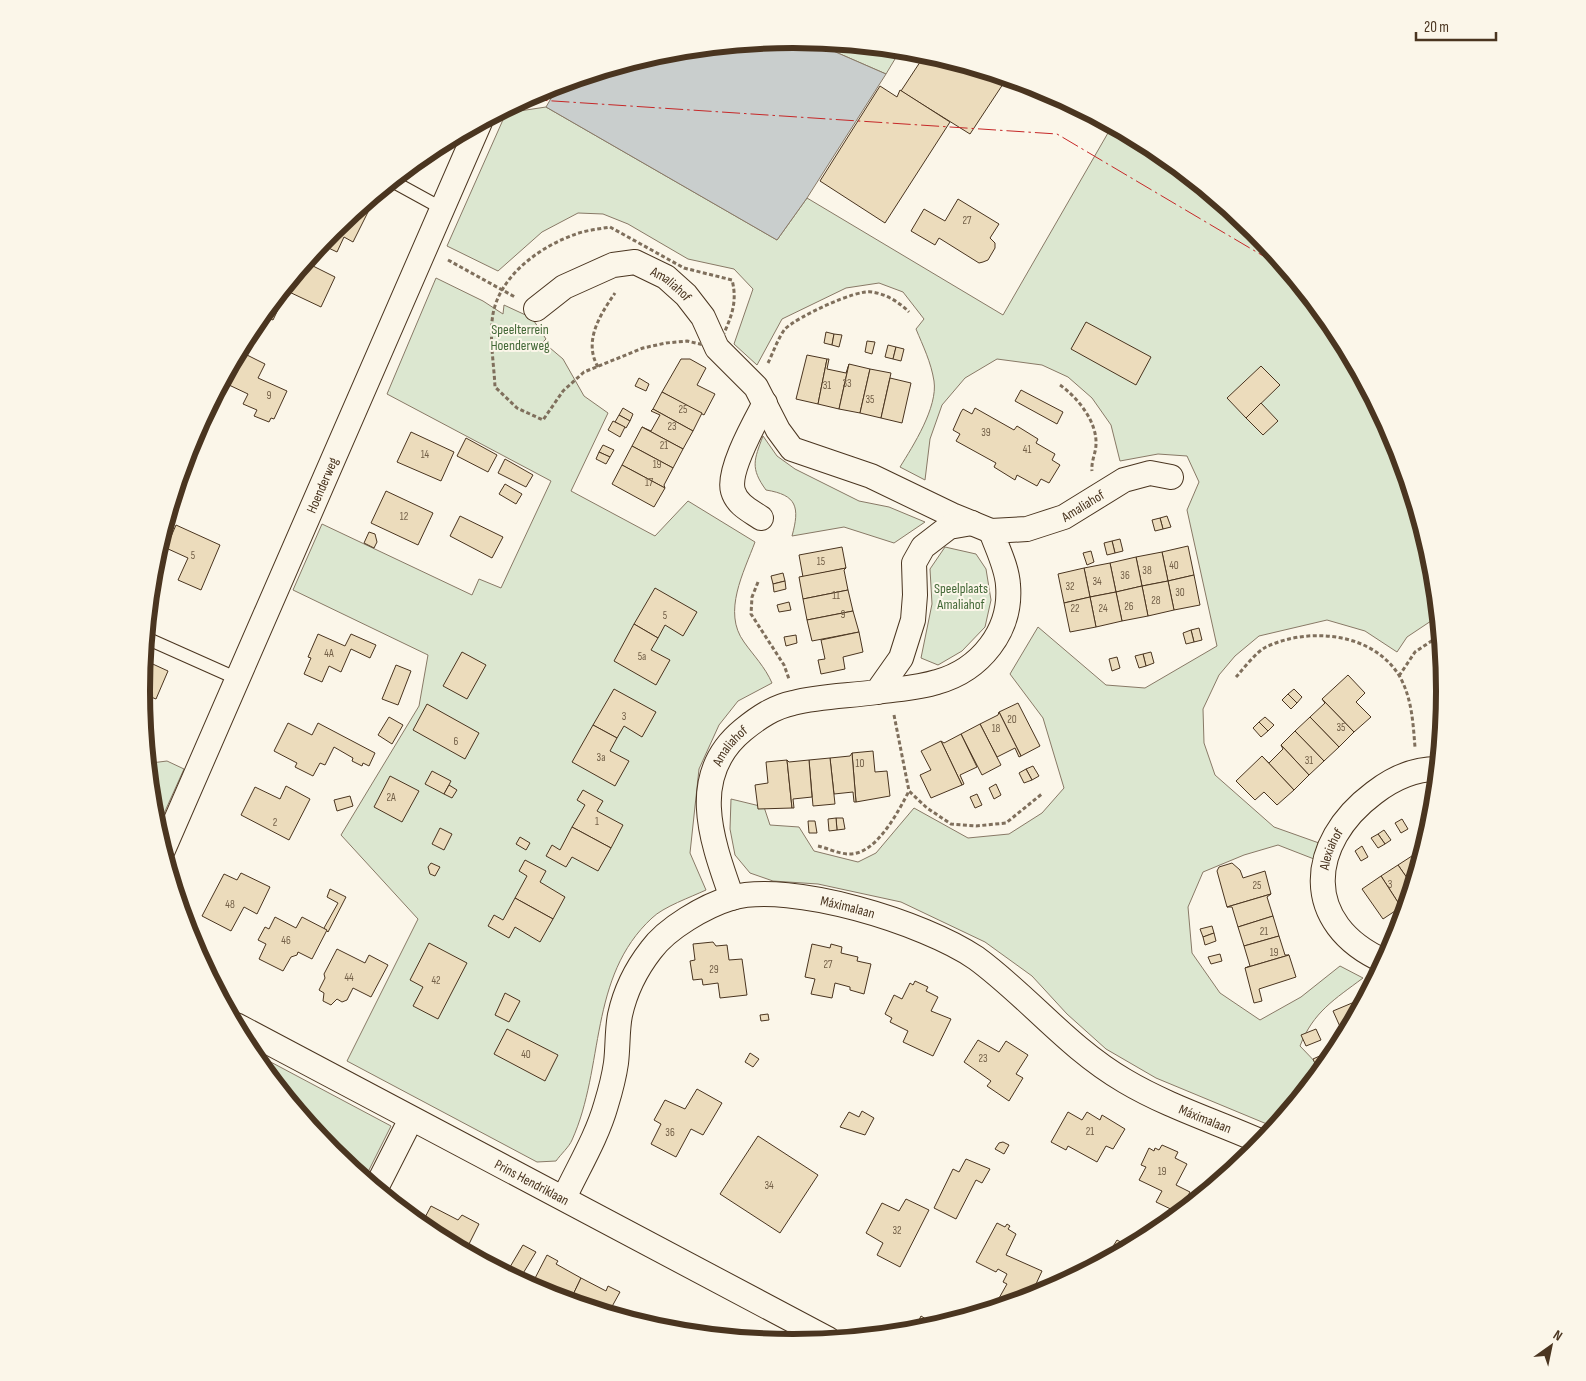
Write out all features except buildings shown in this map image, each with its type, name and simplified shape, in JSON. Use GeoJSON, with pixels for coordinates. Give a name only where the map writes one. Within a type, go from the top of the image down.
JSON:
{"type":"FeatureCollection","features":[{"type":"Feature","properties":{"kind":"street","name":"Hoenderweg"},"geometry":{"type":"LineString","coordinates":[[168,841],[476,132]]}},
{"type":"Feature","properties":{"kind":"street","name":"Amaliahof"},"geometry":{"type":"LineString","coordinates":[[536,309],[564,287],[613,265],[635,262],[666,277],[686,295],[703,317],[717,348],[761,395],[778,430],[792,449],[871,476],[981,527],[1008,585],[1007,608],[1002,628],[991,647],[975,664],[938,682],[793,703],[762,715],[731,740],[717,762],[710,782],[708,811],[712,843],[732,898]]}},
{"type":"Feature","properties":{"kind":"street"},"geometry":{"type":"LineString","coordinates":[[761,395],[751,428],[736,464],[732,490],[740,504],[761,518]]}},
{"type":"Feature","properties":{"kind":"street","name":"Amaliahof"},"geometry":{"type":"LineString","coordinates":[[883,691],[900,658],[913,620],[915,594],[914,563],[923,547],[949,527],[1027,529],[1064,518],[1094,497],[1124,480],[1150,473],[1171,477]]}},
{"type":"Feature","properties":{"kind":"street","name":"Alexiahof"},"geometry":{"type":"LineString","coordinates":[[1377,959],[1344,936],[1330,913],[1322,876],[1327,851],[1350,814],[1387,783],[1427,770]]}},
{"type":"Feature","properties":{"kind":"street","name":"Máximalaan"},"geometry":{"type":"LineString","coordinates":[[564,1198],[606,1108],[616,1066],[620,1014],[635,973],[664,934],[680,924],[732,898],[778,894],[810,898],[882,916],[929,933],[975,958],[1021,996],[1054,1028],[1125,1081],[1254,1138]]}},
{"type":"Feature","properties":{"kind":"street","name":"Prins Hendriklaan"},"geometry":{"type":"LineString","coordinates":[[248,1031],[411,1120],[564,1198],[817,1333]]}},
{"type":"Feature","properties":{"kind":"street"},"geometry":{"type":"LineString","coordinates":[[379,1182],[411,1120]]}},
{"type":"Feature","properties":{"kind":"lane"},"geometry":{"type":"LineString","coordinates":[[397,184],[443,209]]}},
{"type":"Feature","properties":{"kind":"lane"},"geometry":{"type":"LineString","coordinates":[[152,641],[238,679]]}},
{"type":"Feature","properties":{"kind":"path"},"geometry":{"type":"LineString","coordinates":[[610,227],[684,268],[732,280],[736,294],[733,314],[717,348],[687,341],[666,343],[643,348],[584,372],[563,391],[543,420],[517,408],[495,387],[493,313],[502,290],[513,274],[535,254],[576,234],[610,227]]}},
{"type":"Feature","properties":{"kind":"path"},"geometry":{"type":"LineString","coordinates":[[426,248],[536,309]]}},
{"type":"Feature","properties":{"kind":"path"},"geometry":{"type":"LineString","coordinates":[[598,367],[593,358],[592,343],[605,306],[615,293],[613,265]]}},
{"type":"Feature","properties":{"kind":"path"},"geometry":{"type":"LineString","coordinates":[[761,395],[786,329],[818,309],[840,299],[871,291],[898,302],[909,312]]}},
{"type":"Feature","properties":{"kind":"path"},"geometry":{"type":"LineString","coordinates":[[1060,385],[1074,395],[1090,420],[1096,444],[1091,461],[1094,497]]}},
{"type":"Feature","properties":{"kind":"path"},"geometry":{"type":"LineString","coordinates":[[758,582],[752,597],[750,614],[784,665],[792,688],[793,703]]}},
{"type":"Feature","properties":{"kind":"path"},"geometry":{"type":"LineString","coordinates":[[1236,677],[1265,648],[1288,640],[1313,636],[1346,637],[1378,652],[1399,676],[1410,700],[1427,770]]}},
{"type":"Feature","properties":{"kind":"path"},"geometry":{"type":"LineString","coordinates":[[1399,676],[1415,652],[1434,639]]}},
{"type":"Feature","properties":{"kind":"path"},"geometry":{"type":"LineString","coordinates":[[883,691],[909,791],[927,808],[951,824],[976,826],[1006,823],[1044,793]]}},
{"type":"Feature","properties":{"kind":"path"},"geometry":{"type":"LineString","coordinates":[[818,846],[848,855],[863,851],[886,829],[909,791]]}},
{"type":"Feature","properties":{"kind":"green space"},"geometry":{"type":"Polygon","coordinates":[[[828,49],[897,56],[886,74],[828,49]]]}},
{"type":"Feature","properties":{"kind":"green space"},"geometry":{"type":"Polygon","coordinates":[[[546,107],[777,240],[807,198],[1003,315],[1109,131],[1150,156],[1217,207],[1248,236],[1303,299],[1328,333],[1350,369],[1370,406],[1387,444],[1414,524],[1424,565],[1432,621],[1407,637],[1397,652],[1365,631],[1327,620],[1259,636],[1235,656],[1219,675],[1203,709],[1204,743],[1215,775],[1274,827],[1319,843],[1314,859],[1278,845],[1244,855],[1203,872],[1188,907],[1192,953],[1220,993],[1260,1020],[1301,997],[1340,966],[1363,978],[1326,1007],[1311,1024],[1300,1046],[1317,1063],[1267,1124],[1156,1078],[1106,1049],[1067,1014],[1032,976],[985,942],[901,902],[818,884],[773,881],[750,873],[735,855],[730,829],[731,799],[764,807],[770,825],[799,827],[814,851],[858,862],[876,853],[914,808],[968,838],[1009,834],[1042,813],[1064,788],[1043,718],[1010,674],[1038,627],[1106,685],[1145,688],[1217,646],[1187,510],[1199,482],[1187,456],[1158,454],[1120,461],[1111,425],[1092,398],[1068,377],[1042,365],[997,359],[965,378],[942,405],[930,439],[925,480],[900,467],[923,426],[934,391],[931,367],[916,329],[924,319],[903,292],[879,283],[846,288],[782,319],[757,365],[734,344],[753,289],[734,269],[688,259],[628,224],[603,214],[578,213],[542,232],[498,271],[447,246],[504,116],[513,112],[546,107]]]}},
{"type":"Feature","properties":{"kind":"green space","name":"Speelterrein Hoenderweg"},"geometry":{"type":"Polygon","coordinates":[[[436,278],[483,301],[503,314],[504,305],[532,318],[546,339],[543,342],[563,359],[584,396],[608,413],[571,491],[655,536],[688,501],[755,542],[737,592],[735,618],[744,642],[763,667],[772,683],[738,701],[719,725],[699,769],[690,853],[706,890],[670,906],[652,918],[632,941],[617,967],[607,995],[600,1024],[582,1112],[571,1143],[556,1161],[537,1162],[347,1061],[418,919],[341,835],[419,706],[428,655],[293,590],[322,524],[472,595],[479,579],[501,588],[551,481],[387,394],[436,278]]]}},
{"type":"Feature","properties":{"kind":"green space"},"geometry":{"type":"Polygon","coordinates":[[[763,436],[777,456],[795,469],[859,501],[889,507],[925,522],[894,543],[844,527],[792,536],[796,517],[794,504],[784,495],[766,490],[756,470],[757,451],[763,436]]]}},
{"type":"Feature","properties":{"kind":"green space","name":"Speelplaats Amaliahof"},"geometry":{"type":"Polygon","coordinates":[[[945,547],[976,554],[986,569],[991,600],[985,627],[962,651],[938,665],[921,658],[932,604],[930,569],[945,547]]]}},
{"type":"Feature","properties":{"kind":"green space"},"geometry":{"type":"Polygon","coordinates":[[[167,761],[184,769],[162,817],[156,774],[155,763],[167,761]]]}},
{"type":"Feature","properties":{"kind":"green space"},"geometry":{"type":"Polygon","coordinates":[[[267,1060],[391,1126],[368,1173],[338,1145],[310,1114],[267,1060]]]}},
{"type":"Feature","properties":{"kind":"shaded area"},"geometry":{"type":"Polygon","coordinates":[[[751,49],[828,49],[886,74],[807,198],[777,240],[546,107],[554,94],[586,82],[627,69],[709,53],[751,49]]]}},
{"type":"Feature","properties":{"kind":"power"},"geometry":{"type":"LineString","coordinates":[[539,100],[1057,134],[1269,259]]}}]}
